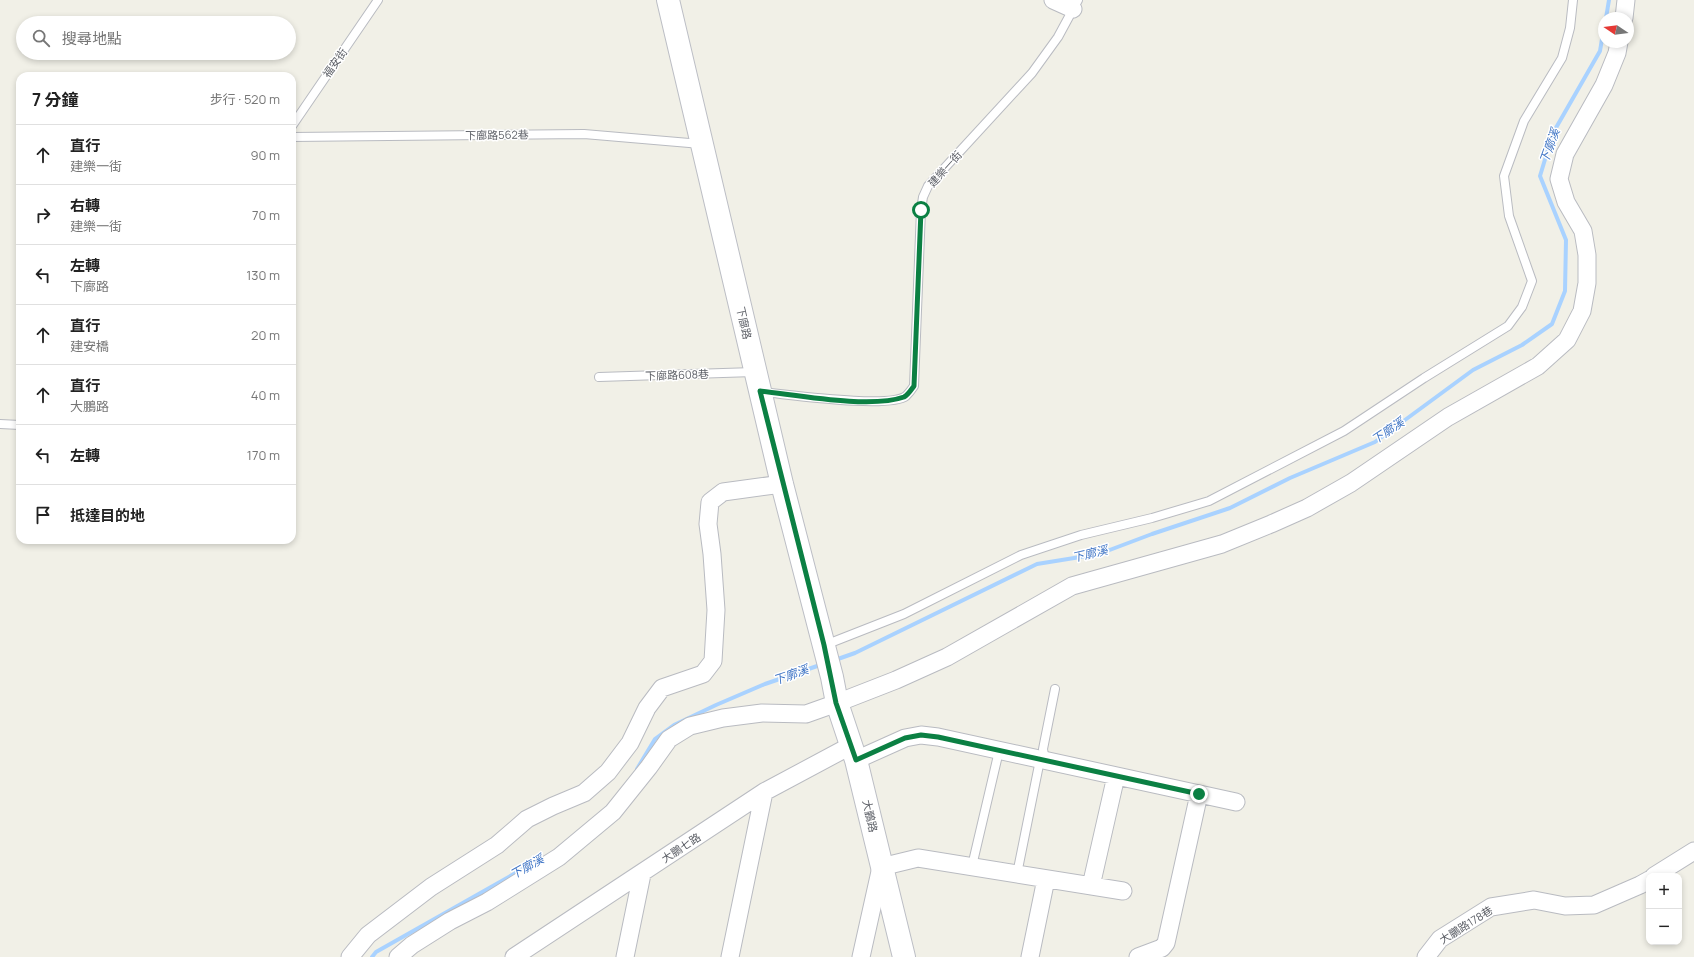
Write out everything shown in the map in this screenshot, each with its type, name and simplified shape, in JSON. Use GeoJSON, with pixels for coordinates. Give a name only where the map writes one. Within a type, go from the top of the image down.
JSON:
{"type":"FeatureCollection","features":[{"type":"Feature","properties":{"kind":"street","name":"下廍路"},"geometry":{"type":"LineString","coordinates":[[668,0],[782,484],[832,677]]}},
{"type":"Feature","properties":{"kind":"street"},"geometry":{"type":"LineString","coordinates":[[1053,0],[1076,5]]}},
{"type":"Feature","properties":{"kind":"street"},"geometry":{"type":"LineString","coordinates":[[1625,12],[1626,0]]}},
{"type":"Feature","properties":{"kind":"street"},"geometry":{"type":"LineString","coordinates":[[398,957],[418,941],[487,902],[559,857],[613,812],[669,739],[690,726],[723,718],[762,713],[806,714],[896,680],[947,657],[1072,586],[1222,544],[1307,508],[1351,483],[1448,417],[1538,366],[1567,340],[1582,311],[1587,283],[1587,255],[1583,231],[1566,202],[1559,179],[1565,154],[1604,85],[1618,48]]}},
{"type":"Feature","properties":{"kind":"street"},"geometry":{"type":"LineString","coordinates":[[350,957],[368,935],[431,887],[497,845],[527,819],[584,793],[608,772],[630,743],[647,708],[662,688],[703,674],[713,661],[714,650],[715,584],[708,524],[710,502],[723,492],[782,484]]}},
{"type":"Feature","properties":{"kind":"street","name":"大鵬路"},"geometry":{"type":"LineString","coordinates":[[832,677],[836,703],[854,752],[904,957]]}},
{"type":"Feature","properties":{"kind":"street","name":"大鵬七路"},"geometry":{"type":"LineString","coordinates":[[514,957],[642,874],[764,792],[854,752],[905,738],[921,735],[938,737],[1236,802]]}},
{"type":"Feature","properties":{"kind":"street"},"geometry":{"type":"LineString","coordinates":[[1091,886],[1116,776]]}},
{"type":"Feature","properties":{"kind":"street"},"geometry":{"type":"LineString","coordinates":[[730,957],[764,792]]}},
{"type":"Feature","properties":{"kind":"street"},"geometry":{"type":"LineString","coordinates":[[1138,957],[1162,948],[1166,943],[1199,794]]}},
{"type":"Feature","properties":{"kind":"street"},"geometry":{"type":"LineString","coordinates":[[1659,873],[1694,851]]}},
{"type":"Feature","properties":{"kind":"street"},"geometry":{"type":"LineString","coordinates":[[861,957],[882,867],[918,858],[1123,891]]}},
{"type":"Feature","properties":{"kind":"street"},"geometry":{"type":"LineString","coordinates":[[625,957],[642,874]]}},
{"type":"Feature","properties":{"kind":"street"},"geometry":{"type":"LineString","coordinates":[[1030,957],[1046,878]]}},
{"type":"Feature","properties":{"kind":"street","name":"大鵬路178巷"},"geometry":{"type":"LineString","coordinates":[[1426,957],[1440,939],[1491,907],[1534,900],[1565,906],[1594,905],[1646,882]]}},
{"type":"Feature","properties":{"kind":"lane","name":"福安街"},"geometry":{"type":"LineString","coordinates":[[296,120],[378,0]]}},
{"type":"Feature","properties":{"kind":"lane"},"geometry":{"type":"LineString","coordinates":[[824,645],[904,614],[1021,555],[1080,535],[1152,518],[1209,501],[1344,430],[1508,326],[1522,307],[1532,280],[1509,216],[1504,176],[1524,121],[1562,58],[1570,28],[1573,0]]}},
{"type":"Feature","properties":{"kind":"lane","name":"建樂一街"},"geometry":{"type":"LineString","coordinates":[[758,382],[855,402],[890,400],[905,396],[914,386],[921,210],[923,197],[928,186],[1032,73],[1058,37],[1076,5]]}},
{"type":"Feature","properties":{"kind":"lane","name":"下廍路562巷"},"geometry":{"type":"LineString","coordinates":[[296,137],[584,134],[702,144]]}},
{"type":"Feature","properties":{"kind":"lane","name":"下廍路608巷"},"geometry":{"type":"LineString","coordinates":[[599,377],[758,382]]}},
{"type":"Feature","properties":{"kind":"lane"},"geometry":{"type":"LineString","coordinates":[[0,424],[16,425]]}},
{"type":"Feature","properties":{"kind":"lane"},"geometry":{"type":"LineString","coordinates":[[1017,874],[1044,760],[1043,749],[1055,689]]}},
{"type":"Feature","properties":{"kind":"lane"},"geometry":{"type":"LineString","coordinates":[[972,866],[999,751]]}},
{"type":"Feature","properties":{"kind":"waterway","name":"下廓溪"},"geometry":{"type":"LineString","coordinates":[[1607,12],[1609,0]]}},
{"type":"Feature","properties":{"kind":"waterway","name":"下廓溪"},"geometry":{"type":"LineString","coordinates":[[835,660],[855,653],[1037,564],[1099,554],[1152,534],[1230,508],[1290,478],[1375,442],[1473,370],[1522,345],[1552,324],[1565,291],[1566,240],[1540,176],[1553,133],[1600,48]]}},
{"type":"Feature","properties":{"kind":"waterway","name":"下廓溪"},"geometry":{"type":"LineString","coordinates":[[637,769],[655,739],[674,725],[765,684],[823,664]]}},
{"type":"Feature","properties":{"kind":"waterway","name":"下廓溪"},"geometry":{"type":"LineString","coordinates":[[372,957],[376,952],[537,861]]}},
{"type":"Feature","properties":{"kind":"route"},"geometry":{"type":"LineString","coordinates":[[921,210],[914,386],[905,396],[890,400],[855,402],[760,391],[782,484],[832,677],[836,703],[856,760],[905,738],[921,735],[938,737],[1199,794]]}}]}
